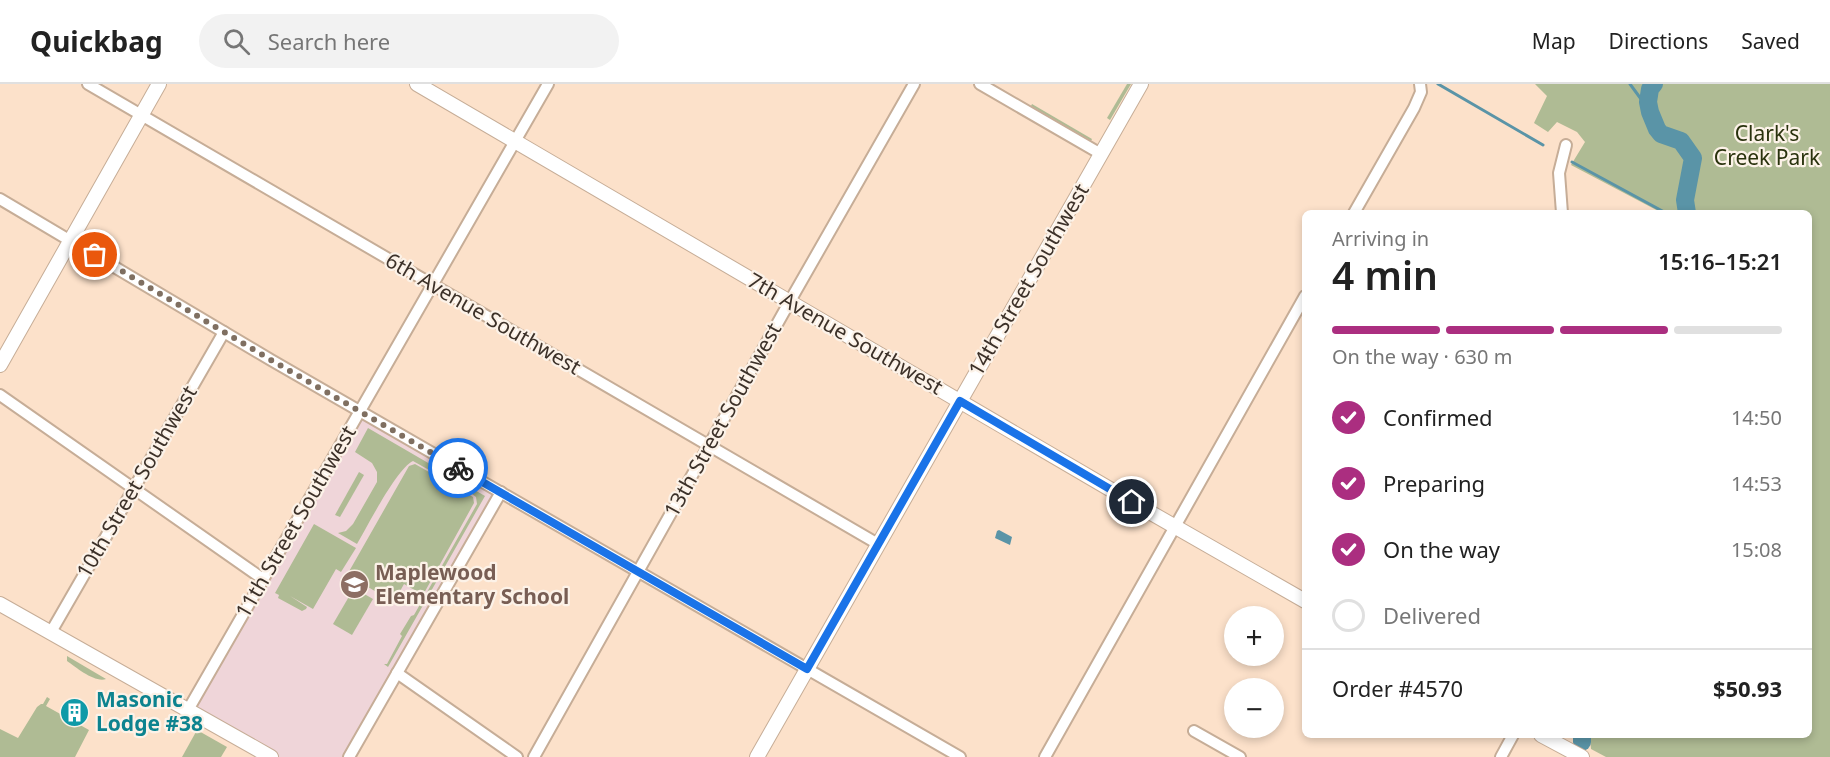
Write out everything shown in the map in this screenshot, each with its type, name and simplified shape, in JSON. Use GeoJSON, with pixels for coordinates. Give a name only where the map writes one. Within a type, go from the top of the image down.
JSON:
{"type":"FeatureCollection","features":[{"type":"Feature","properties":{"kind":"street","name":"6th Avenue Southwest"},"geometry":{"type":"LineString","coordinates":[[88,84],[878,544]]}},
{"type":"Feature","properties":{"kind":"street"},"geometry":{"type":"LineString","coordinates":[[0,365],[159,84]]}},
{"type":"Feature","properties":{"kind":"street","name":"7th Avenue Southwest"},"geometry":{"type":"LineString","coordinates":[[417,84],[1302,599]]}},
{"type":"Feature","properties":{"kind":"street","name":"11th Street Southwest"},"geometry":{"type":"LineString","coordinates":[[188,710],[548,84]]}},
{"type":"Feature","properties":{"kind":"street","name":"13th Street Southwest"},"geometry":{"type":"LineString","coordinates":[[534,757],[914,84]]}},
{"type":"Feature","properties":{"kind":"street"},"geometry":{"type":"LineString","coordinates":[[980,84],[1101,154]]}},
{"type":"Feature","properties":{"kind":"street","name":"14th Street Southwest"},"geometry":{"type":"LineString","coordinates":[[757,757],[1141,84]]}},
{"type":"Feature","properties":{"kind":"street"},"geometry":{"type":"LineString","coordinates":[[1356,210],[1414,108],[1420,88]]}},
{"type":"Feature","properties":{"kind":"street"},"geometry":{"type":"LineString","coordinates":[[1562,210],[1558,173],[1566,145]]}},
{"type":"Feature","properties":{"kind":"street"},"geometry":{"type":"LineString","coordinates":[[0,199],[359,411],[960,757]]}},
{"type":"Feature","properties":{"kind":"street"},"geometry":{"type":"LineString","coordinates":[[1045,757],[1302,301]]}},
{"type":"Feature","properties":{"kind":"street","name":"10th Street Southwest"},"geometry":{"type":"LineString","coordinates":[[51,632],[224,332]]}},
{"type":"Feature","properties":{"kind":"street"},"geometry":{"type":"LineString","coordinates":[[0,394],[263,579]]}},
{"type":"Feature","properties":{"kind":"street"},"geometry":{"type":"LineString","coordinates":[[350,757],[501,492]]}},
{"type":"Feature","properties":{"kind":"street"},"geometry":{"type":"LineString","coordinates":[[0,604],[271,757]]}},
{"type":"Feature","properties":{"kind":"street"},"geometry":{"type":"LineString","coordinates":[[397,673],[517,757]]}},
{"type":"Feature","properties":{"kind":"street"},"geometry":{"type":"LineString","coordinates":[[1194,731],[1240,757]]}},
{"type":"Feature","properties":{"kind":"street"},"geometry":{"type":"LineString","coordinates":[[1501,757],[1511,738]]}},
{"type":"Feature","properties":{"kind":"street"},"geometry":{"type":"LineString","coordinates":[[1547,738],[1577,754]]}},
{"type":"Feature","properties":{"kind":"shaded area","name":"Maplewood Elementary School"},"geometry":{"type":"Polygon","coordinates":[[[359,411],[501,492],[349,757],[271,757],[188,710],[359,411]]]}},
{"type":"Feature","properties":{"kind":"green space"},"geometry":{"type":"Polygon","coordinates":[[[1127,84],[1131,84],[1110,120],[1107,118],[1127,84]]]}},
{"type":"Feature","properties":{"kind":"green space","name":"Clark's Creek Park"},"geometry":{"type":"Polygon","coordinates":[[[1535,84],[1830,84],[1830,757],[1606,757],[1591,749],[1590,738],[1812,738],[1812,210],[1656,210],[1571,165],[1585,142],[1577,132],[1557,122],[1548,132],[1534,123],[1547,96],[1535,84]]]}},
{"type":"Feature","properties":{"kind":"green space"},"geometry":{"type":"Polygon","coordinates":[[[1032,104],[1092,139],[1091,141],[1031,106],[1032,104]]]}},
{"type":"Feature","properties":{"kind":"green space"},"geometry":{"type":"Polygon","coordinates":[[[368,428],[485,496],[388,667],[384,664],[387,664],[402,636],[400,634],[411,616],[414,615],[477,504],[476,497],[472,494],[413,461],[406,466],[391,486],[357,544],[338,533],[346,531],[353,524],[377,482],[377,472],[372,463],[355,452],[368,428]]]}},
{"type":"Feature","properties":{"kind":"green space"},"geometry":{"type":"Polygon","coordinates":[[[415,464],[473,497],[474,503],[423,595],[404,584],[394,602],[347,575],[409,466],[415,464]]]}},
{"type":"Feature","properties":{"kind":"green space"},"geometry":{"type":"Polygon","coordinates":[[[359,472],[364,475],[340,517],[335,515],[359,472]]]}},
{"type":"Feature","properties":{"kind":"green space"},"geometry":{"type":"Polygon","coordinates":[[[314,524],[356,548],[341,572],[336,569],[313,609],[290,596],[307,607],[302,611],[278,598],[279,595],[275,593],[314,524]]]}},
{"type":"Feature","properties":{"kind":"green space"},"geometry":{"type":"Polygon","coordinates":[[[354,588],[373,599],[352,635],[333,624],[354,588]]]}},
{"type":"Feature","properties":{"kind":"green space"},"geometry":{"type":"Polygon","coordinates":[[[67,656],[106,679],[97,679],[86,674],[67,661],[67,656]]]}},
{"type":"Feature","properties":{"kind":"green space"},"geometry":{"type":"Polygon","coordinates":[[[47,697],[50,699],[46,706],[89,730],[75,757],[0,757],[0,729],[18,738],[37,707],[43,704],[47,697]]]}},
{"type":"Feature","properties":{"kind":"green space"},"geometry":{"type":"Polygon","coordinates":[[[197,730],[227,747],[221,757],[182,757],[197,730]]]}},
{"type":"Feature","properties":{"kind":"water"},"geometry":{"type":"Polygon","coordinates":[[[999,530],[1012,537],[1010,545],[995,538],[999,530]]]}},
{"type":"Feature","properties":{"kind":"waterway"},"geometry":{"type":"LineString","coordinates":[[1438,84],[1543,145]]}},
{"type":"Feature","properties":{"kind":"waterway"},"geometry":{"type":"LineString","coordinates":[[1630,84],[1655,123]]}},
{"type":"Feature","properties":{"kind":"waterway"},"geometry":{"type":"LineString","coordinates":[[1654,84],[1650,89],[1648,102],[1657,129],[1661,134],[1681,141],[1693,158],[1685,200],[1687,210]]}},
{"type":"Feature","properties":{"kind":"waterway"},"geometry":{"type":"LineString","coordinates":[[1572,162],[1660,210]]}},
{"type":"Feature","properties":{"kind":"way so far"},"geometry":{"type":"LineString","coordinates":[[95,255],[176,305],[458,468]]}},
{"type":"Feature","properties":{"kind":"place","name":"Maplewood Elementary School"},"geometry":{"type":"Point","coordinates":[354,585]}},
{"type":"Feature","properties":{"kind":"place","name":"Masonic Lodge #38"},"geometry":{"type":"Point","coordinates":[75,712]}},
{"type":"Feature","properties":{"kind":"route"},"geometry":{"type":"LineString","coordinates":[[458,468],[807,669],[960,401],[1132,502]]}}]}
